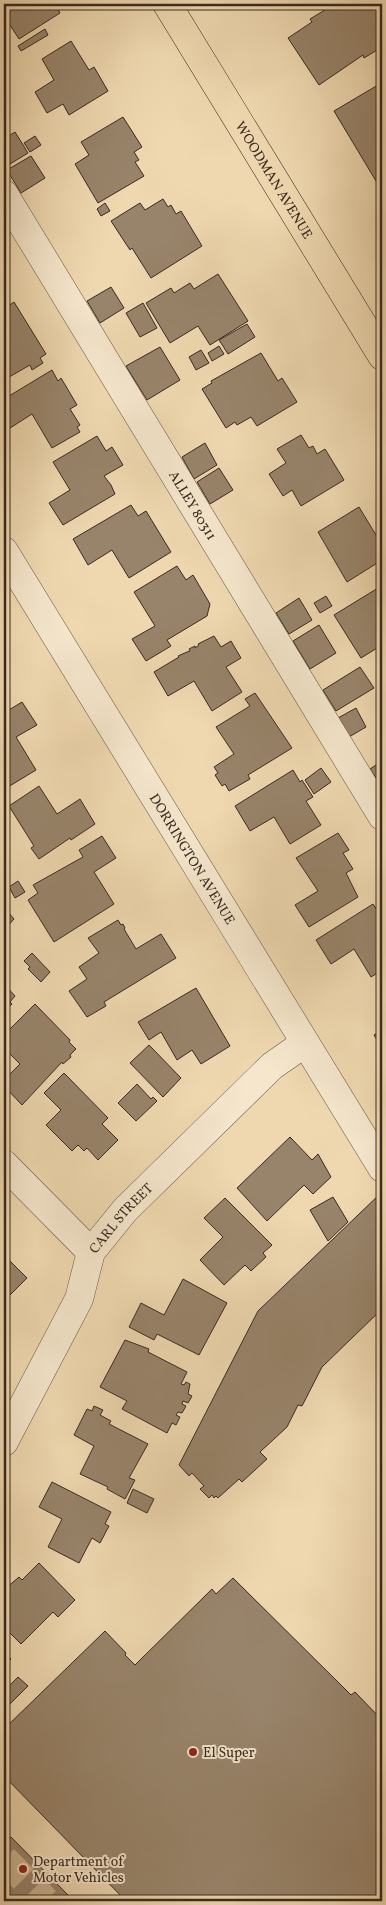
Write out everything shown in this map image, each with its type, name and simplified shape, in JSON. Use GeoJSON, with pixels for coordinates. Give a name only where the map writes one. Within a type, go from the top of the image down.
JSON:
{"type":"FeatureCollection","features":[{"type":"Feature","properties":{"kind":"main road","name":"WOODMAN AVENUE"},"geometry":{"type":"LineString","coordinates":[[166,4],[382,356]]}},
{"type":"Feature","properties":{"kind":"street","name":"ALLEY 80311"},"geometry":{"type":"LineString","coordinates":[[4,194],[382,816]]}},
{"type":"Feature","properties":{"kind":"street","name":"DORRINGTON AVENUE"},"geometry":{"type":"LineString","coordinates":[[4,550],[382,1168]]}},
{"type":"Feature","properties":{"kind":"street","name":"CARL STREET"},"geometry":{"type":"LineString","coordinates":[[4,1442],[79,1299],[91,1252],[125,1210],[272,1066],[305,1043]]}},
{"type":"Feature","properties":{"kind":"street"},"geometry":{"type":"LineString","coordinates":[[4,1164],[91,1252]]}},
{"type":"Feature","properties":{"kind":"building"},"geometry":{"type":"Polygon","coordinates":[[[4,4],[55,4],[60,13],[19,39],[10,25],[4,29],[4,4]]]}},
{"type":"Feature","properties":{"kind":"building"},"geometry":{"type":"Polygon","coordinates":[[[343,4],[382,4],[382,47],[364,58],[363,55],[319,85],[288,38],[312,22],[310,19],[333,5],[335,8],[343,4]]]}},
{"type":"Feature","properties":{"kind":"building"},"geometry":{"type":"Polygon","coordinates":[[[45,29],[48,35],[21,51],[18,46],[45,29]]]}},
{"type":"Feature","properties":{"kind":"building"},"geometry":{"type":"Polygon","coordinates":[[[71,41],[89,70],[94,67],[108,91],[69,115],[63,104],[47,113],[35,92],[54,80],[42,59],[71,41]]]}},
{"type":"Feature","properties":{"kind":"building"},"geometry":{"type":"Polygon","coordinates":[[[378,85],[382,93],[382,191],[334,111],[378,85]]]}},
{"type":"Feature","properties":{"kind":"building"},"geometry":{"type":"Polygon","coordinates":[[[123,117],[142,147],[134,152],[139,160],[135,162],[144,176],[98,203],[75,164],[89,155],[81,142],[123,117]]]}},
{"type":"Feature","properties":{"kind":"building"},"geometry":{"type":"Polygon","coordinates":[[[15,132],[28,153],[5,167],[4,139],[15,132]]]}},
{"type":"Feature","properties":{"kind":"building"},"geometry":{"type":"Polygon","coordinates":[[[35,136],[41,145],[30,152],[24,143],[35,136]]]}},
{"type":"Feature","properties":{"kind":"building"},"geometry":{"type":"Polygon","coordinates":[[[31,156],[45,178],[21,193],[7,170],[31,156]]]}},
{"type":"Feature","properties":{"kind":"building"},"geometry":{"type":"Polygon","coordinates":[[[163,199],[168,207],[171,205],[176,214],[181,211],[202,246],[151,278],[132,248],[130,250],[111,221],[140,203],[145,210],[163,199]]]}},
{"type":"Feature","properties":{"kind":"building"},"geometry":{"type":"Polygon","coordinates":[[[105,203],[110,211],[101,216],[97,209],[105,203]]]}},
{"type":"Feature","properties":{"kind":"building"},"geometry":{"type":"Polygon","coordinates":[[[218,274],[248,321],[210,345],[198,326],[170,343],[146,303],[171,288],[174,293],[190,283],[194,289],[218,274]]]}},
{"type":"Feature","properties":{"kind":"building"},"geometry":{"type":"Polygon","coordinates":[[[111,287],[124,308],[100,323],[87,301],[111,287]]]}},
{"type":"Feature","properties":{"kind":"building"},"geometry":{"type":"Polygon","coordinates":[[[14,302],[46,354],[40,358],[43,363],[32,370],[30,365],[4,380],[4,309],[14,302]]]}},
{"type":"Feature","properties":{"kind":"building"},"geometry":{"type":"Polygon","coordinates":[[[143,303],[157,328],[140,337],[126,313],[143,303]]]}},
{"type":"Feature","properties":{"kind":"building"},"geometry":{"type":"Polygon","coordinates":[[[247,324],[255,337],[228,354],[219,340],[247,324]]]}},
{"type":"Feature","properties":{"kind":"building"},"geometry":{"type":"Polygon","coordinates":[[[219,346],[224,354],[212,361],[208,353],[219,346]]]}},
{"type":"Feature","properties":{"kind":"building"},"geometry":{"type":"Polygon","coordinates":[[[160,347],[180,380],[147,400],[126,366],[160,347]]]}},
{"type":"Feature","properties":{"kind":"building"},"geometry":{"type":"Polygon","coordinates":[[[201,350],[209,363],[196,370],[189,357],[201,350]]]}},
{"type":"Feature","properties":{"kind":"building"},"geometry":{"type":"Polygon","coordinates":[[[261,353],[278,381],[282,378],[297,402],[257,426],[251,417],[237,425],[235,422],[226,428],[202,389],[212,383],[211,381],[261,353]]]}},
{"type":"Feature","properties":{"kind":"building"},"geometry":{"type":"Polygon","coordinates":[[[52,370],[58,381],[61,378],[77,405],[70,409],[80,425],[77,427],[80,432],[52,448],[32,414],[7,430],[4,424],[4,399],[52,370]]]}},
{"type":"Feature","properties":{"kind":"building"},"geometry":{"type":"Polygon","coordinates":[[[301,435],[309,448],[313,446],[317,454],[325,449],[344,480],[301,506],[292,490],[283,496],[269,474],[286,463],[277,449],[301,435]]]}},
{"type":"Feature","properties":{"kind":"building"},"geometry":{"type":"Polygon","coordinates":[[[97,436],[106,451],[112,447],[123,465],[104,476],[115,494],[63,525],[49,503],[70,490],[53,462],[97,436]]]}},
{"type":"Feature","properties":{"kind":"building"},"geometry":{"type":"Polygon","coordinates":[[[205,443],[217,465],[194,479],[182,457],[205,443]]]}},
{"type":"Feature","properties":{"kind":"building"},"geometry":{"type":"Polygon","coordinates":[[[219,468],[233,490],[210,504],[197,482],[219,468]]]}},
{"type":"Feature","properties":{"kind":"building"},"geometry":{"type":"Polygon","coordinates":[[[131,505],[138,516],[146,511],[171,552],[129,578],[112,550],[88,565],[73,539],[131,505]]]}},
{"type":"Feature","properties":{"kind":"building"},"geometry":{"type":"Polygon","coordinates":[[[359,507],[382,545],[382,560],[347,582],[318,532],[359,507]]]}},
{"type":"Feature","properties":{"kind":"building"},"geometry":{"type":"Polygon","coordinates":[[[177,566],[186,580],[193,575],[210,604],[207,616],[167,640],[171,646],[146,661],[132,639],[155,626],[134,592],[177,566]]]}},
{"type":"Feature","properties":{"kind":"building"},"geometry":{"type":"Polygon","coordinates":[[[378,588],[382,594],[382,645],[361,658],[334,615],[378,588]]]}},
{"type":"Feature","properties":{"kind":"building"},"geometry":{"type":"Polygon","coordinates":[[[326,596],[332,606],[320,613],[314,603],[326,596]]]}},
{"type":"Feature","properties":{"kind":"building"},"geometry":{"type":"Polygon","coordinates":[[[299,598],[312,620],[289,634],[276,613],[299,598]]]}},
{"type":"Feature","properties":{"kind":"building"},"geometry":{"type":"Polygon","coordinates":[[[319,625],[336,653],[310,669],[293,641],[319,625]]]}},
{"type":"Feature","properties":{"kind":"building"},"geometry":{"type":"Polygon","coordinates":[[[214,636],[221,647],[231,641],[241,658],[226,667],[242,692],[212,711],[194,681],[168,696],[154,672],[178,656],[190,651],[189,649],[195,646],[195,648],[198,644],[214,636]]]}},
{"type":"Feature","properties":{"kind":"building"},"geometry":{"type":"Polygon","coordinates":[[[360,667],[374,688],[336,711],[323,690],[360,667]]]}},
{"type":"Feature","properties":{"kind":"building"},"geometry":{"type":"Polygon","coordinates":[[[255,693],[292,748],[248,775],[250,779],[229,791],[225,784],[222,786],[215,775],[218,773],[214,767],[234,754],[216,727],[250,706],[245,699],[255,693]]]}},
{"type":"Feature","properties":{"kind":"building"},"geometry":{"type":"Polygon","coordinates":[[[22,702],[37,725],[16,737],[36,770],[4,791],[4,713],[22,702]]]}},
{"type":"Feature","properties":{"kind":"building"},"geometry":{"type":"Polygon","coordinates":[[[356,708],[366,727],[349,737],[338,718],[356,708]]]}},
{"type":"Feature","properties":{"kind":"building"},"geometry":{"type":"Polygon","coordinates":[[[382,761],[382,787],[370,769],[382,761]]]}},
{"type":"Feature","properties":{"kind":"building"},"geometry":{"type":"Polygon","coordinates":[[[321,768],[331,782],[314,794],[305,780],[321,768]]]}},
{"type":"Feature","properties":{"kind":"building"},"geometry":{"type":"Polygon","coordinates":[[[293,770],[300,782],[302,780],[313,797],[306,801],[321,825],[290,844],[274,817],[250,831],[235,806],[293,770]]]}},
{"type":"Feature","properties":{"kind":"building"},"geometry":{"type":"Polygon","coordinates":[[[39,786],[57,814],[80,799],[95,824],[39,859],[31,848],[34,846],[9,806],[39,786]]]}},
{"type":"Feature","properties":{"kind":"building"},"geometry":{"type":"Polygon","coordinates":[[[338,833],[349,850],[343,853],[353,869],[346,873],[358,897],[309,927],[295,905],[318,891],[296,858],[338,833]]]}},
{"type":"Feature","properties":{"kind":"building"},"geometry":{"type":"Polygon","coordinates":[[[102,836],[116,858],[94,872],[114,904],[54,942],[28,900],[38,893],[33,885],[83,857],[79,850],[102,836]]]}},
{"type":"Feature","properties":{"kind":"building"},"geometry":{"type":"Polygon","coordinates":[[[18,881],[25,892],[15,898],[9,887],[18,881]]]}},
{"type":"Feature","properties":{"kind":"building"},"geometry":{"type":"Polygon","coordinates":[[[373,904],[380,915],[382,913],[382,970],[371,977],[354,949],[331,964],[316,940],[373,904]]]}},
{"type":"Feature","properties":{"kind":"building"},"geometry":{"type":"Polygon","coordinates":[[[8,912],[14,919],[4,930],[4,916],[8,912]]]}},
{"type":"Feature","properties":{"kind":"building"},"geometry":{"type":"Polygon","coordinates":[[[118,920],[121,925],[123,924],[136,949],[161,934],[176,958],[104,1002],[106,1006],[87,1017],[69,991],[87,979],[79,967],[99,953],[88,938],[118,920]]]}},
{"type":"Feature","properties":{"kind":"building"},"geometry":{"type":"Polygon","coordinates":[[[32,953],[50,972],[41,982],[28,969],[30,967],[24,961],[32,953]]]}},
{"type":"Feature","properties":{"kind":"building"},"geometry":{"type":"Polygon","coordinates":[[[4,984],[15,996],[10,1002],[12,1004],[4,1012],[4,984]]]}},
{"type":"Feature","properties":{"kind":"building"},"geometry":{"type":"Polygon","coordinates":[[[196,988],[230,1046],[201,1064],[192,1050],[177,1060],[161,1032],[149,1040],[138,1022],[196,988]]]}},
{"type":"Feature","properties":{"kind":"building"},"geometry":{"type":"Polygon","coordinates":[[[35,1004],[70,1040],[69,1042],[76,1049],[70,1055],[71,1057],[63,1064],[62,1062],[22,1105],[4,1086],[4,1080],[20,1064],[4,1048],[4,1035],[35,1004]]]}},
{"type":"Feature","properties":{"kind":"building"},"geometry":{"type":"Polygon","coordinates":[[[382,1030],[382,1048],[374,1035],[382,1030]]]}},
{"type":"Feature","properties":{"kind":"building"},"geometry":{"type":"Polygon","coordinates":[[[149,1045],[181,1078],[163,1097],[130,1063],[149,1045]]]}},
{"type":"Feature","properties":{"kind":"building"},"geometry":{"type":"Polygon","coordinates":[[[64,1073],[108,1118],[102,1124],[118,1140],[98,1160],[87,1148],[84,1151],[78,1145],[72,1151],[46,1125],[61,1110],[44,1093],[64,1073]]]}},
{"type":"Feature","properties":{"kind":"building"},"geometry":{"type":"Polygon","coordinates":[[[137,1084],[151,1099],[153,1097],[157,1101],[136,1121],[118,1103],[137,1084]]]}},
{"type":"Feature","properties":{"kind":"building"},"geometry":{"type":"Polygon","coordinates":[[[290,1137],[312,1160],[318,1154],[331,1177],[313,1194],[304,1185],[267,1221],[237,1188],[290,1137]]]}},
{"type":"Feature","properties":{"kind":"building"},"geometry":{"type":"Polygon","coordinates":[[[382,1192],[382,1309],[322,1367],[302,1406],[298,1405],[287,1427],[260,1452],[267,1459],[242,1482],[239,1479],[218,1498],[216,1496],[214,1498],[212,1495],[209,1498],[200,1489],[204,1486],[192,1473],[189,1476],[179,1465],[258,1311],[382,1192]]]}},
{"type":"Feature","properties":{"kind":"building"},"geometry":{"type":"Polygon","coordinates":[[[333,1197],[348,1222],[328,1241],[310,1210],[333,1197]]]}},
{"type":"Feature","properties":{"kind":"building"},"geometry":{"type":"Polygon","coordinates":[[[225,1198],[272,1245],[263,1253],[266,1257],[251,1271],[245,1265],[224,1285],[200,1260],[223,1237],[204,1218],[225,1198]]]}},
{"type":"Feature","properties":{"kind":"building"},"geometry":{"type":"Polygon","coordinates":[[[4,1255],[27,1278],[4,1301],[4,1255]]]}},
{"type":"Feature","properties":{"kind":"building"},"geometry":{"type":"Polygon","coordinates":[[[183,1279],[227,1303],[199,1355],[157,1334],[154,1340],[129,1327],[141,1303],[164,1315],[183,1279]]]}},
{"type":"Feature","properties":{"kind":"building"},"geometry":{"type":"Polygon","coordinates":[[[125,1340],[149,1349],[148,1352],[187,1372],[181,1384],[184,1385],[186,1382],[190,1384],[188,1394],[192,1396],[188,1403],[183,1401],[182,1404],[186,1406],[182,1413],[178,1412],[176,1415],[180,1417],[176,1425],[172,1423],[167,1433],[122,1409],[127,1401],[100,1387],[125,1340]]]}},
{"type":"Feature","properties":{"kind":"building"},"geometry":{"type":"Polygon","coordinates":[[[94,1406],[103,1410],[100,1415],[111,1421],[109,1424],[148,1444],[129,1478],[135,1480],[125,1499],[107,1489],[108,1487],[80,1474],[94,1446],[74,1435],[87,1409],[92,1411],[94,1406]]]}},
{"type":"Feature","properties":{"kind":"building"},"geometry":{"type":"Polygon","coordinates":[[[52,1482],[111,1512],[105,1524],[109,1526],[100,1543],[92,1538],[79,1563],[48,1547],[62,1519],[39,1507],[52,1482]]]}},
{"type":"Feature","properties":{"kind":"building"},"geometry":{"type":"Polygon","coordinates":[[[133,1489],[154,1499],[147,1513],[127,1503],[133,1489]]]}},
{"type":"Feature","properties":{"kind":"building"},"geometry":{"type":"Polygon","coordinates":[[[39,1563],[75,1600],[58,1617],[53,1612],[21,1644],[4,1627],[4,1588],[19,1577],[22,1580],[39,1563]]]}},
{"type":"Feature","properties":{"kind":"building","name":"El Super"},"geometry":{"type":"Polygon","coordinates":[[[233,1578],[351,1695],[355,1692],[382,1720],[382,1901],[126,1901],[4,1776],[4,1729],[105,1631],[135,1665],[212,1589],[216,1594],[233,1578]]]}},
{"type":"Feature","properties":{"kind":"building"},"geometry":{"type":"Polygon","coordinates":[[[4,1652],[11,1659],[4,1666],[4,1652]]]}},
{"type":"Feature","properties":{"kind":"building"},"geometry":{"type":"Polygon","coordinates":[[[18,1677],[28,1686],[5,1709],[4,1691],[18,1677]]]}},
{"type":"Feature","properties":{"kind":"building","name":"Department of Motor Vehicles"},"geometry":{"type":"Polygon","coordinates":[[[11,1837],[68,1895],[61,1901],[4,1901],[4,1843],[11,1837]]]}},
{"type":"Feature","properties":{"kind":"tunnel"},"geometry":{"type":"LineString","coordinates":[[4,1859],[46,1901]]}},
{"type":"Feature","properties":{"kind":"place","name":"El Super"},"geometry":{"type":"Point","coordinates":[193,1752]}},
{"type":"Feature","properties":{"kind":"place","name":"Department of Motor Vehicles"},"geometry":{"type":"Point","coordinates":[23,1869]}}]}
